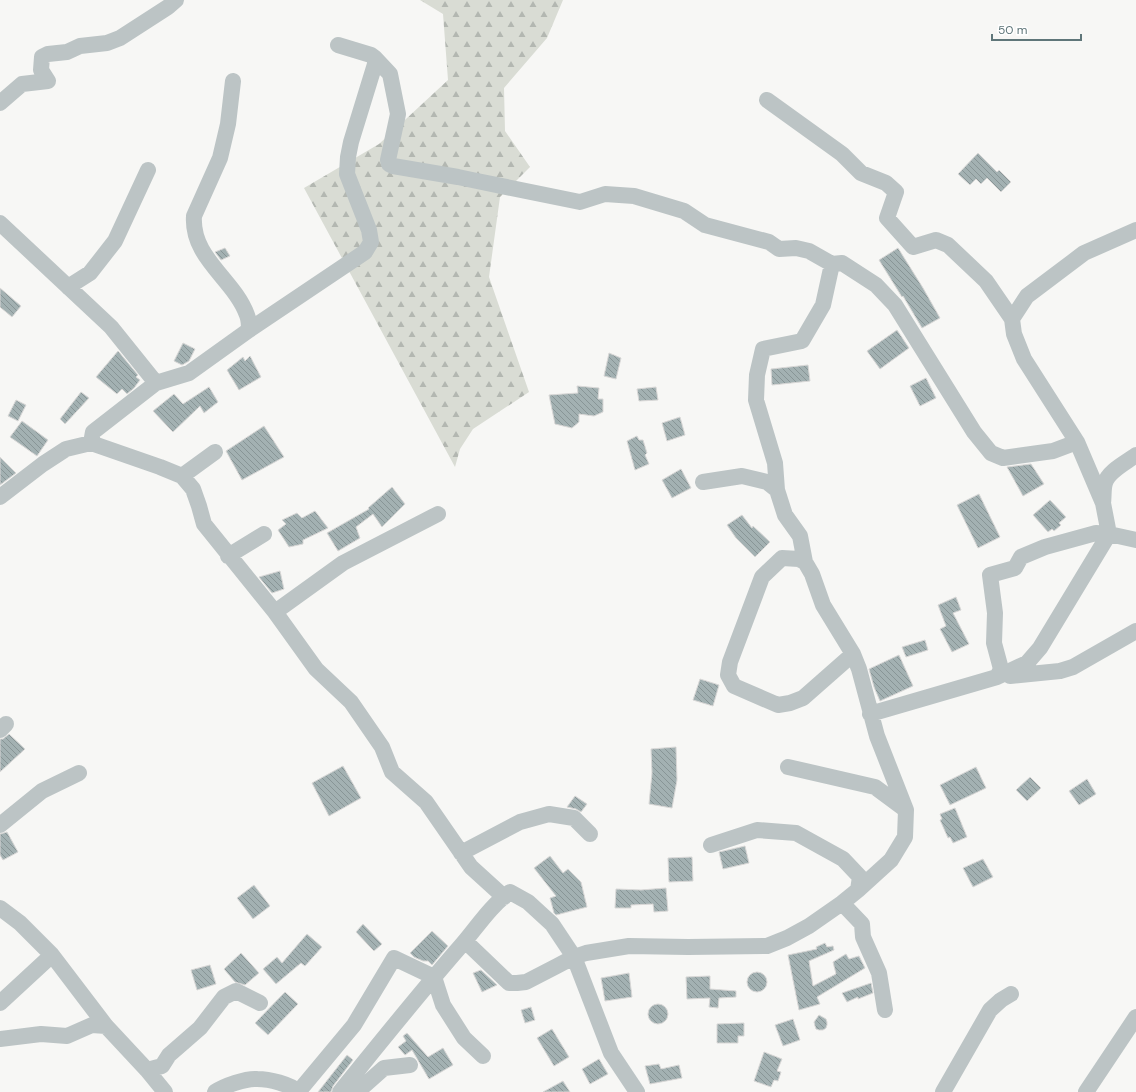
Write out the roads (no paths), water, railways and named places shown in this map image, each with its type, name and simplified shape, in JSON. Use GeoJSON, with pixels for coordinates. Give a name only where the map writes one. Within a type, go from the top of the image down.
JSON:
{"type":"FeatureCollection","features":[{"type":"Feature","properties":{"kind":"street"},"geometry":{"type":"LineString","coordinates":[[0,103],[22,84],[48,81],[41,70],[42,57],[48,54],[68,52],[80,46],[107,43],[120,38],[168,7],[176,0]]}},
{"type":"Feature","properties":{"kind":"street"},"geometry":{"type":"LineString","coordinates":[[338,45],[371,55],[390,74],[398,114],[388,160],[389,164],[580,202],[605,194],[634,196],[684,212],[705,225],[769,242],[779,250],[796,248],[809,251],[832,264],[842,263],[876,285],[896,305],[974,432],[991,453],[1003,458],[1053,451],[1077,442]]}},
{"type":"Feature","properties":{"kind":"street"},"geometry":{"type":"LineString","coordinates":[[92,442],[93,432],[156,383],[188,373],[365,252],[371,242],[369,230],[347,174],[351,142],[375,64],[375,58]]}},
{"type":"Feature","properties":{"kind":"street"},"geometry":{"type":"LineString","coordinates":[[233,80],[228,124],[220,158],[194,216],[194,225],[197,238],[208,259],[241,300],[249,320],[249,330]]}},
{"type":"Feature","properties":{"kind":"street"},"geometry":{"type":"LineString","coordinates":[[768,100],[842,154],[862,173],[886,183],[896,192],[887,218],[913,247],[936,240],[948,245],[986,281],[1012,319],[1014,334],[1024,359],[1077,442],[1103,503],[1109,534],[1040,648],[1027,663],[997,677],[870,714]]}},
{"type":"Feature","properties":{"kind":"street"},"geometry":{"type":"LineString","coordinates":[[68,287],[90,273],[115,241],[148,170]]}},
{"type":"Feature","properties":{"kind":"street"},"geometry":{"type":"LineString","coordinates":[[0,223],[112,327],[156,383]]}},
{"type":"Feature","properties":{"kind":"street"},"geometry":{"type":"LineString","coordinates":[[1012,319],[1027,296],[1084,253],[1136,230]]}},
{"type":"Feature","properties":{"kind":"street"},"geometry":{"type":"LineString","coordinates":[[465,941],[509,983],[526,982],[574,957],[586,953],[629,946],[768,946],[809,926],[842,903],[891,860],[905,837],[906,810],[877,736],[859,669],[853,654],[823,605],[812,574],[805,562],[800,536],[785,515],[776,490],[775,463],[756,400],[757,375],[763,349],[802,341],[823,305],[832,264]]}},
{"type":"Feature","properties":{"kind":"street"},"geometry":{"type":"LineString","coordinates":[[0,498],[43,464],[66,449],[92,442],[160,466],[182,476],[193,489],[204,524],[228,556],[275,612],[316,669],[351,702],[382,747],[392,772],[426,802],[471,867],[504,897]]}},
{"type":"Feature","properties":{"kind":"street"},"geometry":{"type":"LineString","coordinates":[[182,476],[215,452]]}},
{"type":"Feature","properties":{"kind":"street"},"geometry":{"type":"LineString","coordinates":[[1103,503],[1105,483],[1108,477],[1136,455]]}},
{"type":"Feature","properties":{"kind":"street"},"geometry":{"type":"LineString","coordinates":[[703,482],[742,476],[767,482],[776,490]]}},
{"type":"Feature","properties":{"kind":"street"},"geometry":{"type":"LineString","coordinates":[[275,612],[343,563],[438,514]]}},
{"type":"Feature","properties":{"kind":"street"},"geometry":{"type":"LineString","coordinates":[[997,677],[1001,668],[994,643],[995,613],[990,575],[1015,568],[1021,558],[1045,547],[1096,533],[1109,534],[1136,540]]}},
{"type":"Feature","properties":{"kind":"street"},"geometry":{"type":"LineString","coordinates":[[228,556],[264,534]]}},
{"type":"Feature","properties":{"kind":"street"},"geometry":{"type":"LineString","coordinates":[[805,562],[799,559],[782,558],[762,577],[730,662],[728,675],[734,686],[738,688],[778,705],[790,703],[803,698],[853,654]]}},
{"type":"Feature","properties":{"kind":"street"},"geometry":{"type":"LineString","coordinates":[[997,677],[1060,671],[1073,667],[1136,631]]}},
{"type":"Feature","properties":{"kind":"street"},"geometry":{"type":"LineString","coordinates":[[788,767],[875,787],[906,810]]}},
{"type":"Feature","properties":{"kind":"street"},"geometry":{"type":"LineString","coordinates":[[0,825],[42,791],[79,773]]}},
{"type":"Feature","properties":{"kind":"street"},"geometry":{"type":"LineString","coordinates":[[461,852],[520,822],[549,814],[574,818],[590,834]]}},
{"type":"Feature","properties":{"kind":"street"},"geometry":{"type":"LineString","coordinates":[[712,845],[757,830],[796,834],[843,859],[860,877],[858,890]]}},
{"type":"Feature","properties":{"kind":"street"},"geometry":{"type":"LineString","coordinates":[[340,1092],[489,910],[510,892],[528,902],[552,924],[574,957],[611,1053],[637,1092]]}},
{"type":"Feature","properties":{"kind":"street"},"geometry":{"type":"LineString","coordinates":[[842,903],[862,924],[862,937],[879,973],[885,1010]]}},
{"type":"Feature","properties":{"kind":"street"},"geometry":{"type":"LineString","coordinates":[[0,908],[20,923],[52,955],[106,1026],[147,1070],[165,1092]]}},
{"type":"Feature","properties":{"kind":"street"},"geometry":{"type":"LineString","coordinates":[[0,1003],[52,955]]}},
{"type":"Feature","properties":{"kind":"street"},"geometry":{"type":"LineString","coordinates":[[215,1092],[241,1082],[256,1079],[285,1084],[299,1092],[354,1025],[394,958],[434,977],[443,1005],[464,1038],[483,1056]]}},
{"type":"Feature","properties":{"kind":"street"},"geometry":{"type":"LineString","coordinates":[[147,1070],[162,1066],[169,1055],[200,1028],[224,997],[236,991],[260,1003]]}},
{"type":"Feature","properties":{"kind":"street"},"geometry":{"type":"LineString","coordinates":[[943,1092],[990,1010],[1001,1000],[1011,994]]}},
{"type":"Feature","properties":{"kind":"street"},"geometry":{"type":"LineString","coordinates":[[1086,1092],[1136,1017]]}},
{"type":"Feature","properties":{"kind":"street"},"geometry":{"type":"LineString","coordinates":[[0,1039],[41,1034],[67,1036],[92,1025],[106,1026]]}},
{"type":"Feature","properties":{"kind":"street"},"geometry":{"type":"LineString","coordinates":[[357,1092],[384,1068],[410,1065]]}}]}
